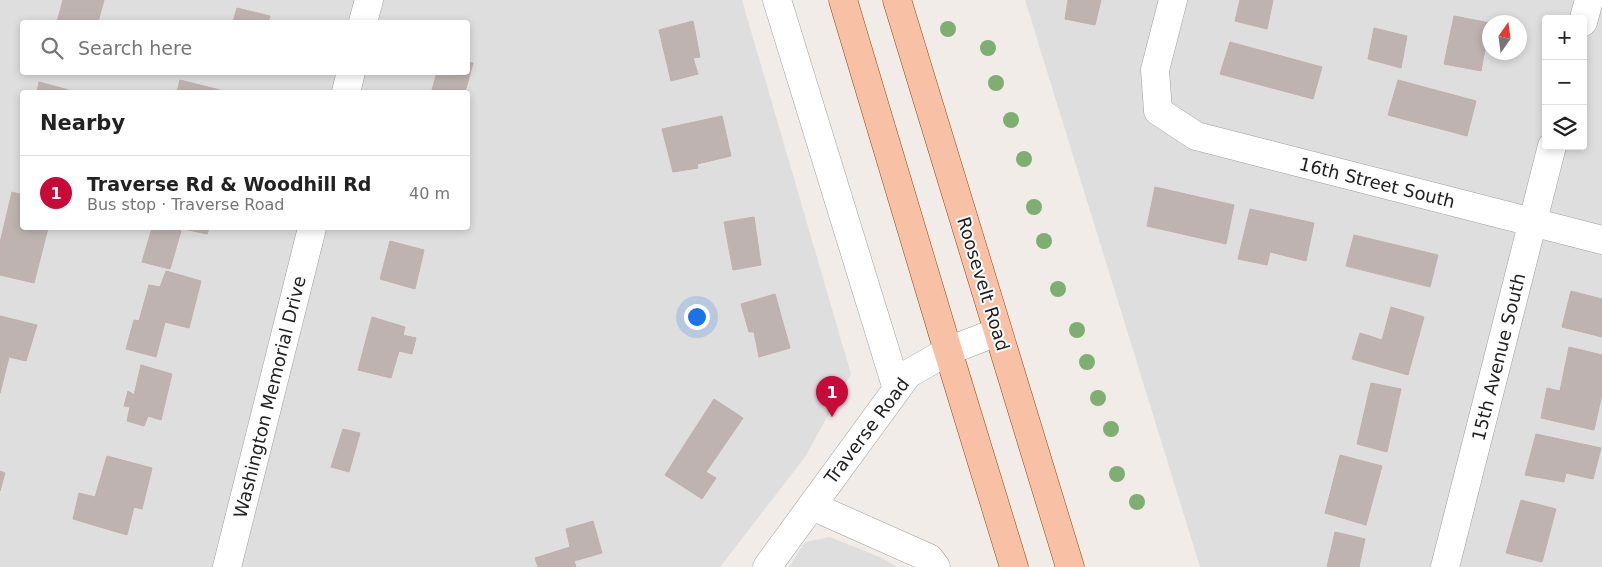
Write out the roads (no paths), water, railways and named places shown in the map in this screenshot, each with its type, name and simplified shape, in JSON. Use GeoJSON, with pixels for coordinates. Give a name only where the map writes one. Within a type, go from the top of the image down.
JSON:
{"type":"FeatureCollection","features":[{"type":"Feature","properties":{"kind":"main road"},"geometry":{"type":"LineString","coordinates":[[843,0],[1014,567]]}},
{"type":"Feature","properties":{"kind":"main road","name":"Roosevelt Road"},"geometry":{"type":"LineString","coordinates":[[897,0],[1070,567]]}},
{"type":"Feature","properties":{"kind":"street"},"geometry":{"type":"LineString","coordinates":[[364,20],[369,0]]}},
{"type":"Feature","properties":{"kind":"street"},"geometry":{"type":"LineString","coordinates":[[777,0],[898,389]]}},
{"type":"Feature","properties":{"kind":"street","name":"16th Street South"},"geometry":{"type":"LineString","coordinates":[[1173,0],[1155,70],[1158,111],[1196,136],[1602,240]]}},
{"type":"Feature","properties":{"kind":"street"},"geometry":{"type":"LineString","coordinates":[[1585,15],[1589,0]]}},
{"type":"Feature","properties":{"kind":"street"},"geometry":{"type":"LineString","coordinates":[[346,90],[350,75]]}},
{"type":"Feature","properties":{"kind":"street","name":"15th Avenue South"},"geometry":{"type":"LineString","coordinates":[[1445,567],[1551,150]]}},
{"type":"Feature","properties":{"kind":"street","name":"Washington Memorial Drive"},"geometry":{"type":"LineString","coordinates":[[227,567],[311,230]]}},
{"type":"Feature","properties":{"kind":"street","name":"Traverse Road"},"geometry":{"type":"LineString","coordinates":[[768,567],[908,374],[948,352],[997,332]]}},
{"type":"Feature","properties":{"kind":"street"},"geometry":{"type":"LineString","coordinates":[[812,506],[929,558],[936,567]]}},
{"type":"Feature","properties":{"kind":"place","name":"Traverse Rd & Woodhill Rd"},"geometry":{"type":"Point","coordinates":[832,417]}}]}
